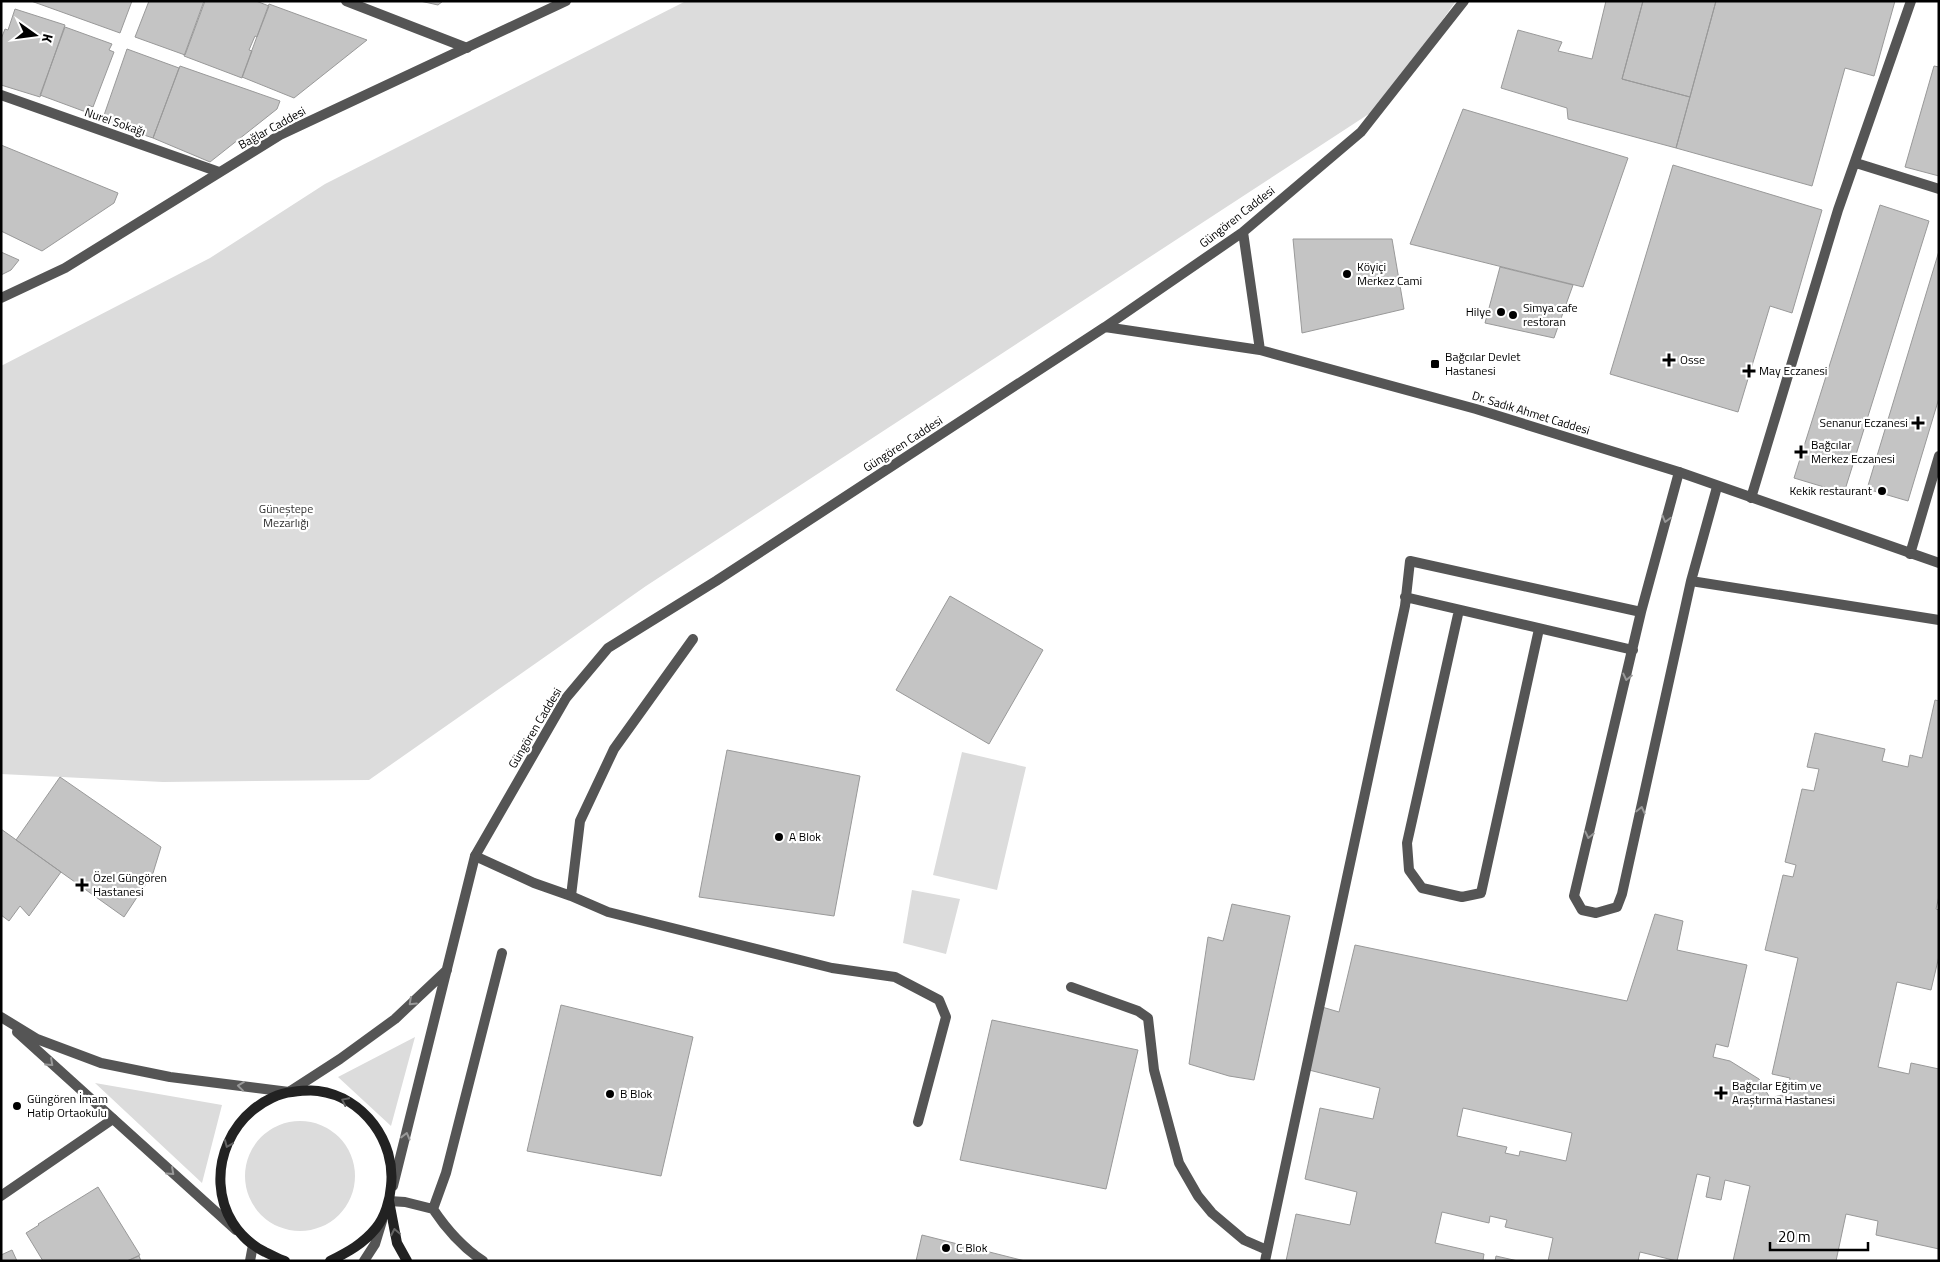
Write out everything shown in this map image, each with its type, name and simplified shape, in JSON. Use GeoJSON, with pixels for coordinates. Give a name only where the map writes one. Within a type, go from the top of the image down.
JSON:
{"type":"FeatureCollection","features":[{"type":"Feature","properties":{"kind":"main road"},"geometry":{"type":"LineString","coordinates":[[268,1261],[234,1225],[222,1199],[220,1172],[226,1144],[241,1120],[263,1102],[289,1092],[319,1091],[347,1100],[370,1118],[386,1143],[393,1171],[390,1201],[397,1243],[407,1261]]}},
{"type":"Feature","properties":{"kind":"main road"},"geometry":{"type":"LineString","coordinates":[[330,1261],[356,1248],[377,1228],[390,1201]]}},
{"type":"Feature","properties":{"kind":"main road"},"geometry":{"type":"LineString","coordinates":[[253,1246],[286,1261]]}},
{"type":"Feature","properties":{"kind":"street"},"geometry":{"type":"LineString","coordinates":[[346,1],[467,48]]}},
{"type":"Feature","properties":{"kind":"street","name":"Bağlar Caddesi"},"geometry":{"type":"LineString","coordinates":[[1,298],[65,268],[280,135],[566,1]]}},
{"type":"Feature","properties":{"kind":"street","name":"Güngören Caddesi"},"geometry":{"type":"LineString","coordinates":[[364,1261],[375,1244],[390,1201],[475,856],[566,698],[608,648],[716,581],[1106,327],[1243,232],[1361,132],[1464,1]]}},
{"type":"Feature","properties":{"kind":"street"},"geometry":{"type":"LineString","coordinates":[[1752,498],[1838,210],[1911,1]]}},
{"type":"Feature","properties":{"kind":"street","name":"Nurel Sokağı"},"geometry":{"type":"LineString","coordinates":[[1,95],[220,172]]}},
{"type":"Feature","properties":{"kind":"street"},"geometry":{"type":"LineString","coordinates":[[1856,163],[1939,189]]}},
{"type":"Feature","properties":{"kind":"street"},"geometry":{"type":"LineString","coordinates":[[1243,232],[1260,350]]}},
{"type":"Feature","properties":{"kind":"street","name":"Dr. Sadık Ahmet Caddesi"},"geometry":{"type":"LineString","coordinates":[[1106,327],[1260,350],[1476,409],[1679,472],[1717,487],[1939,563]]}},
{"type":"Feature","properties":{"kind":"street"},"geometry":{"type":"LineString","coordinates":[[1910,554],[1939,456]]}},
{"type":"Feature","properties":{"kind":"street"},"geometry":{"type":"LineString","coordinates":[[1679,472],[1641,612],[1574,896],[1582,910],[1596,913],[1616,907],[1622,894],[1691,581],[1717,487]]}},
{"type":"Feature","properties":{"kind":"street"},"geometry":{"type":"LineString","coordinates":[[1265,1261],[1405,606],[1410,561],[1641,612]]}},
{"type":"Feature","properties":{"kind":"street"},"geometry":{"type":"LineString","coordinates":[[1691,581],[1939,620]]}},
{"type":"Feature","properties":{"kind":"street"},"geometry":{"type":"LineString","coordinates":[[1405,598],[1633,650]]}},
{"type":"Feature","properties":{"kind":"street"},"geometry":{"type":"LineString","coordinates":[[1459,610],[1407,843],[1409,870],[1422,888],[1462,897],[1481,893],[1539,629]]}},
{"type":"Feature","properties":{"kind":"street"},"geometry":{"type":"LineString","coordinates":[[571,896],[580,821],[610,757],[692,639]]}},
{"type":"Feature","properties":{"kind":"street"},"geometry":{"type":"LineString","coordinates":[[475,856],[534,884],[571,896],[608,912],[832,968],[895,977],[940,1000],[946,1017],[918,1122]]}},
{"type":"Feature","properties":{"kind":"street"},"geometry":{"type":"LineString","coordinates":[[433,1209],[446,1174],[502,953]]}},
{"type":"Feature","properties":{"kind":"street"},"geometry":{"type":"LineString","coordinates":[[1,1018],[37,1039],[101,1062],[170,1077],[289,1092],[340,1059],[395,1019],[448,969]]}},
{"type":"Feature","properties":{"kind":"street"},"geometry":{"type":"LineString","coordinates":[[1071,988],[1138,1010],[1148,1018],[1154,1070],[1179,1163],[1198,1196],[1212,1213],[1244,1240],[1267,1250]]}},
{"type":"Feature","properties":{"kind":"street"},"geometry":{"type":"LineString","coordinates":[[1,1018],[253,1246],[250,1261]]}},
{"type":"Feature","properties":{"kind":"street"},"geometry":{"type":"LineString","coordinates":[[1,1196],[113,1119]]}},
{"type":"Feature","properties":{"kind":"street"},"geometry":{"type":"LineString","coordinates":[[390,1201],[405,1202],[433,1209],[448,1231],[483,1261]]}},
{"type":"Feature","properties":{"kind":"green space","name":"Güneştepe Mezarlığı"},"geometry":{"type":"Polygon","coordinates":[[[686,1],[1456,1],[1381,106],[646,586],[369,780],[163,782],[1,774],[1,366],[210,258],[325,184],[686,1]]]}},
{"type":"Feature","properties":{"kind":"green space"},"geometry":{"type":"Polygon","coordinates":[[[962,752],[1026,767],[997,890],[933,875],[962,752]]]}},
{"type":"Feature","properties":{"kind":"green space"},"geometry":{"type":"Polygon","coordinates":[[[912,890],[960,899],[946,954],[903,943],[912,890]]]}},
{"type":"Feature","properties":{"kind":"green space"},"geometry":{"type":"Polygon","coordinates":[[[415,1037],[391,1126],[338,1077],[415,1037]]]}},
{"type":"Feature","properties":{"kind":"green space"},"geometry":{"type":"Polygon","coordinates":[[[95,1083],[222,1105],[202,1183],[95,1083]]]}},
{"type":"Feature","properties":{"kind":"green space"},"geometry":{"type":"Polygon","coordinates":[[[300,1121],[321,1125],[339,1137],[351,1155],[355,1176],[351,1197],[339,1215],[321,1227],[300,1231],[279,1227],[261,1215],[249,1197],[245,1176],[249,1155],[261,1137],[279,1125],[300,1121]]]}},
{"type":"Feature","properties":{"kind":"building"},"geometry":{"type":"Polygon","coordinates":[[[31,1],[132,1],[120,33],[31,1]]]}},
{"type":"Feature","properties":{"kind":"building"},"geometry":{"type":"Polygon","coordinates":[[[149,1],[205,1],[185,55],[135,37],[149,1]]]}},
{"type":"Feature","properties":{"kind":"building"},"geometry":{"type":"Polygon","coordinates":[[[204,1],[256,1],[269,6],[257,37],[255,36],[249,50],[252,51],[242,78],[184,56],[204,1]]]}},
{"type":"Feature","properties":{"kind":"building"},"geometry":{"type":"Polygon","coordinates":[[[420,1],[443,1],[438,5],[420,1]]]}},
{"type":"Feature","properties":{"kind":"building"},"geometry":{"type":"Polygon","coordinates":[[[1606,1],[1643,1],[1622,79],[1690,97],[1676,148],[1568,119],[1567,108],[1501,88],[1518,30],[1562,42],[1558,51],[1592,59],[1606,1]]]}},
{"type":"Feature","properties":{"kind":"building"},"geometry":{"type":"Polygon","coordinates":[[[1643,1],[1716,1],[1690,97],[1622,79],[1643,1]]]}},
{"type":"Feature","properties":{"kind":"building"},"geometry":{"type":"Polygon","coordinates":[[[1716,1],[1895,1],[1874,76],[1845,68],[1812,186],[1676,148],[1716,1]]]}},
{"type":"Feature","properties":{"kind":"building"},"geometry":{"type":"Polygon","coordinates":[[[269,4],[367,40],[294,98],[242,77],[269,4]]]}},
{"type":"Feature","properties":{"kind":"building"},"geometry":{"type":"Polygon","coordinates":[[[15,9],[65,25],[40,97],[1,85],[1,39],[5,29],[8,30],[15,9]]]}},
{"type":"Feature","properties":{"kind":"building"},"geometry":{"type":"Polygon","coordinates":[[[65,27],[112,44],[109,50],[114,52],[93,107],[88,105],[86,112],[40,95],[65,27]]]}},
{"type":"Feature","properties":{"kind":"building"},"geometry":{"type":"Polygon","coordinates":[[[127,49],[179,68],[153,138],[102,121],[127,49]]]}},
{"type":"Feature","properties":{"kind":"building"},"geometry":{"type":"Polygon","coordinates":[[[180,66],[280,101],[277,109],[210,162],[153,138],[180,66]]]}},
{"type":"Feature","properties":{"kind":"building"},"geometry":{"type":"Polygon","coordinates":[[[1934,66],[1939,67],[1939,176],[1905,167],[1934,66]]]}},
{"type":"Feature","properties":{"kind":"building"},"geometry":{"type":"Polygon","coordinates":[[[1463,109],[1628,158],[1583,287],[1410,244],[1463,109]]]}},
{"type":"Feature","properties":{"kind":"building"},"geometry":{"type":"Polygon","coordinates":[[[1,145],[118,193],[114,203],[42,251],[1,231],[1,145]]]}},
{"type":"Feature","properties":{"kind":"building"},"geometry":{"type":"Polygon","coordinates":[[[1673,165],[1822,210],[1792,313],[1770,306],[1738,412],[1610,374],[1673,165]]]}},
{"type":"Feature","properties":{"kind":"building"},"geometry":{"type":"Polygon","coordinates":[[[1880,205],[1929,221],[1844,493],[1794,478],[1880,205]]]}},
{"type":"Feature","properties":{"kind":"building","name":"Köyiçi Merkez Cami"},"geometry":{"type":"Polygon","coordinates":[[[1293,239],[1392,239],[1404,309],[1302,333],[1293,239]]]}},
{"type":"Feature","properties":{"kind":"building"},"geometry":{"type":"Polygon","coordinates":[[[1939,251],[1939,398],[1908,501],[1867,489],[1939,251]]]}},
{"type":"Feature","properties":{"kind":"building"},"geometry":{"type":"Polygon","coordinates":[[[1,252],[19,260],[11,270],[1,275],[1,252]]]}},
{"type":"Feature","properties":{"kind":"building"},"geometry":{"type":"Polygon","coordinates":[[[1500,267],[1573,285],[1554,338],[1485,323],[1500,267]]]}},
{"type":"Feature","properties":{"kind":"building"},"geometry":{"type":"Polygon","coordinates":[[[950,596],[1043,650],[989,744],[896,690],[950,596]]]}},
{"type":"Feature","properties":{"kind":"building","name":"Bağcılar Eğitim ve Araştırma Hastanesi"},"geometry":{"type":"Polygon","coordinates":[[[1935,700],[1939,701],[1939,896],[1936,909],[1939,910],[1939,956],[1931,990],[1897,982],[1878,1067],[1909,1074],[1911,1063],[1939,1069],[1939,1249],[1876,1235],[1878,1221],[1846,1214],[1836,1261],[1733,1261],[1750,1186],[1725,1180],[1721,1200],[1706,1197],[1710,1177],[1697,1174],[1677,1261],[1640,1252],[1638,1261],[1548,1261],[1553,1238],[1505,1227],[1507,1220],[1490,1216],[1489,1223],[1442,1212],[1435,1243],[1484,1254],[1483,1260],[1487,1261],[1286,1261],[1296,1214],[1350,1225],[1357,1192],[1305,1179],[1320,1108],[1373,1119],[1380,1088],[1309,1070],[1322,1007],[1339,1012],[1355,945],[1627,1001],[1655,914],[1683,921],[1677,950],[1747,965],[1728,1047],[1716,1044],[1713,1057],[1730,1061],[1759,1079],[1770,1098],[1786,1094],[1790,1078],[1772,1074],[1798,958],[1765,950],[1783,875],[1793,877],[1796,865],[1785,862],[1802,789],[1814,791],[1819,769],[1807,767],[1815,733],[1885,749],[1882,761],[1908,767],[1910,755],[1922,758],[1935,700]],[[1463,1108],[1457,1136],[1507,1147],[1505,1153],[1519,1156],[1520,1151],[1566,1161],[1572,1133],[1463,1108]]]}},
{"type":"Feature","properties":{"kind":"building","name":"A Blok"},"geometry":{"type":"Polygon","coordinates":[[[727,750],[860,776],[834,916],[699,897],[727,750]]]}},
{"type":"Feature","properties":{"kind":"building"},"geometry":{"type":"Polygon","coordinates":[[[60,777],[161,847],[153,873],[124,917],[16,840],[60,777]]]}},
{"type":"Feature","properties":{"kind":"building"},"geometry":{"type":"Polygon","coordinates":[[[1,829],[61,872],[29,916],[20,906],[9,921],[1,915],[1,829]]]}},
{"type":"Feature","properties":{"kind":"building"},"geometry":{"type":"Polygon","coordinates":[[[1232,904],[1290,916],[1254,1080],[1229,1076],[1189,1064],[1208,937],[1223,941],[1232,904]]]}},
{"type":"Feature","properties":{"kind":"building","name":"B Blok"},"geometry":{"type":"Polygon","coordinates":[[[561,1005],[693,1037],[661,1176],[527,1151],[561,1005]]]}},
{"type":"Feature","properties":{"kind":"building"},"geometry":{"type":"Polygon","coordinates":[[[992,1020],[1138,1050],[1106,1189],[960,1160],[992,1020]]]}},
{"type":"Feature","properties":{"kind":"building"},"geometry":{"type":"Polygon","coordinates":[[[98,1187],[140,1255],[127,1261],[43,1261],[26,1233],[98,1187]]]}},
{"type":"Feature","properties":{"kind":"building","name":"C Blok"},"geometry":{"type":"Polygon","coordinates":[[[922,1235],[1025,1261],[916,1261],[922,1235]]]}},
{"type":"Feature","properties":{"kind":"building"},"geometry":{"type":"Polygon","coordinates":[[[12,1250],[17,1261],[1,1261],[1,1255],[12,1250]]]}},
{"type":"Feature","properties":{"kind":"building"},"geometry":{"type":"Polygon","coordinates":[[[139,1256],[141,1261],[127,1261],[139,1256]]]}},
{"type":"Feature","properties":{"kind":"building"},"geometry":{"type":"Polygon","coordinates":[[[1496,1256],[1518,1261],[1495,1261],[1496,1256]]]}},
{"type":"Feature","properties":{"kind":"place","name":"Köyiçi Merkez Cami"},"geometry":{"type":"Point","coordinates":[1347,274]}},
{"type":"Feature","properties":{"kind":"place","name":"Hilye"},"geometry":{"type":"Point","coordinates":[1501,312]}},
{"type":"Feature","properties":{"kind":"place","name":"Simya cafe restoran"},"geometry":{"type":"Point","coordinates":[1513,315]}},
{"type":"Feature","properties":{"kind":"place","name":"Osse"},"geometry":{"type":"Point","coordinates":[1669,360]}},
{"type":"Feature","properties":{"kind":"place","name":"Bağcılar Devlet Hastanesi"},"geometry":{"type":"Point","coordinates":[1435,364]}},
{"type":"Feature","properties":{"kind":"place","name":"May Eczanesi"},"geometry":{"type":"Point","coordinates":[1749,371]}},
{"type":"Feature","properties":{"kind":"place","name":"Senanur Eczanesi"},"geometry":{"type":"Point","coordinates":[1918,423]}},
{"type":"Feature","properties":{"kind":"place","name":"Bağcılar Merkez Eczanesi"},"geometry":{"type":"Point","coordinates":[1801,452]}},
{"type":"Feature","properties":{"kind":"place","name":"Kekik restaurant"},"geometry":{"type":"Point","coordinates":[1882,491]}},
{"type":"Feature","properties":{"kind":"place","name":"A Blok"},"geometry":{"type":"Point","coordinates":[779,837]}},
{"type":"Feature","properties":{"kind":"place","name":"Özel Güngören Hastanesi"},"geometry":{"type":"Point","coordinates":[82,885]}},
{"type":"Feature","properties":{"kind":"place","name":"Bağcılar Eğitim ve Araştırma Hastanesi"},"geometry":{"type":"Point","coordinates":[1721,1093]}},
{"type":"Feature","properties":{"kind":"place","name":"B Blok"},"geometry":{"type":"Point","coordinates":[610,1094]}},
{"type":"Feature","properties":{"kind":"place","name":"Güngören İmam Hatip Ortaokulu"},"geometry":{"type":"Point","coordinates":[17,1106]}},
{"type":"Feature","properties":{"kind":"place","name":"C Blok"},"geometry":{"type":"Point","coordinates":[946,1248]}}]}
